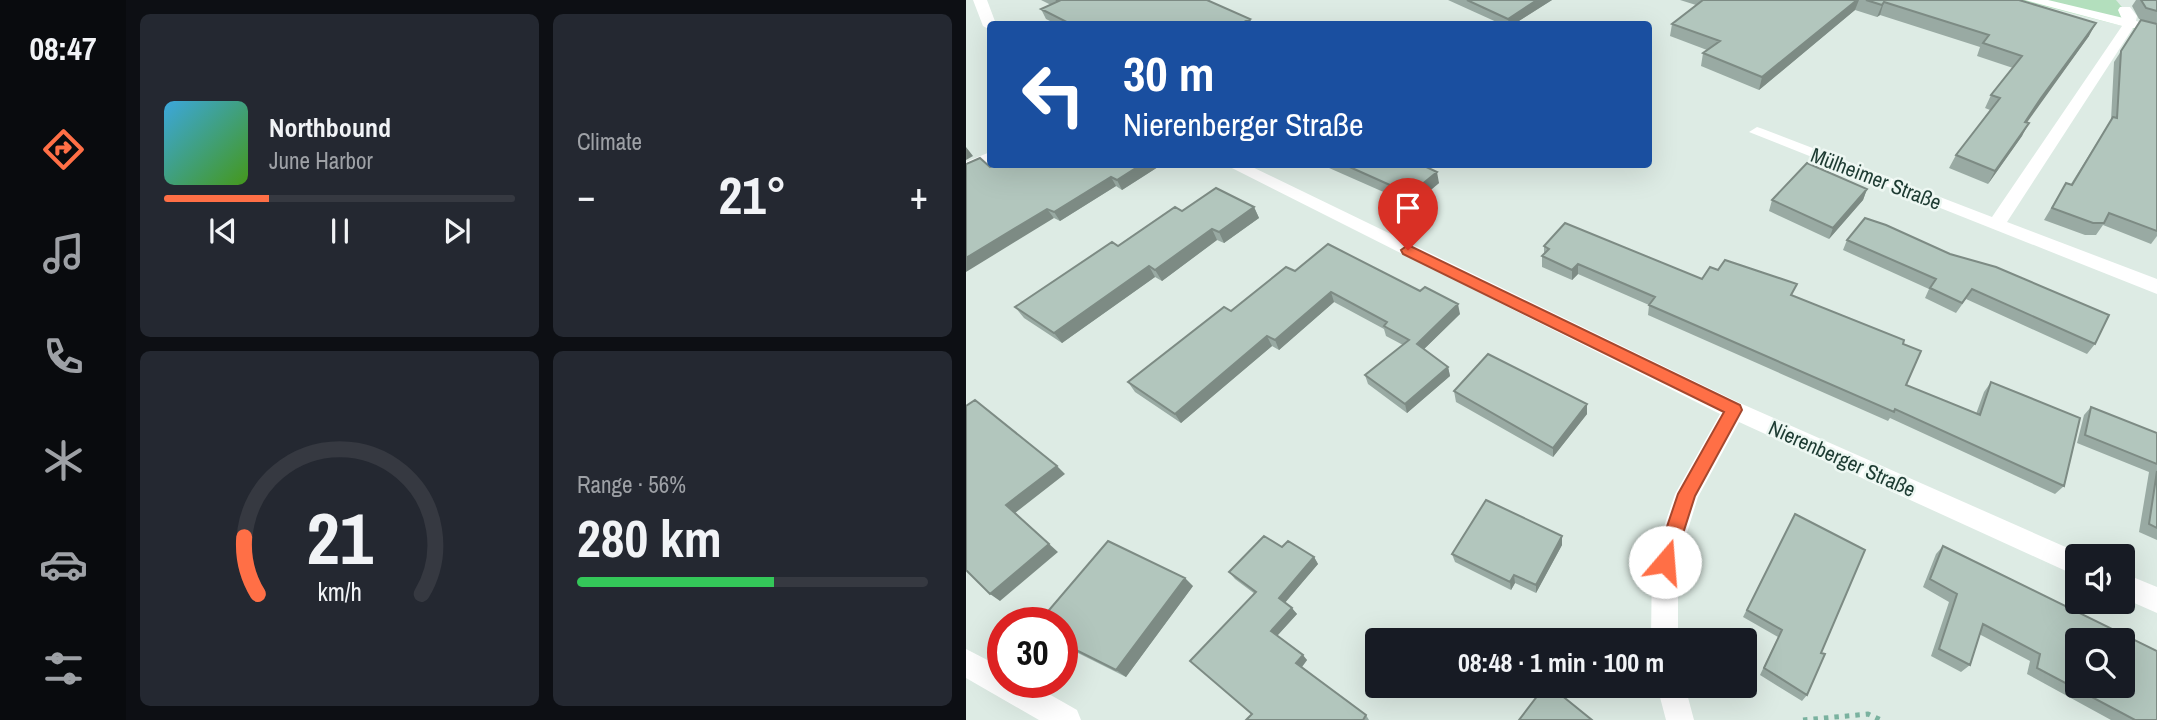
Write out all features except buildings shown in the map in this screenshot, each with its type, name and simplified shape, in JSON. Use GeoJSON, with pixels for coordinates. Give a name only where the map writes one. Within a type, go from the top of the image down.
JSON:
{"type":"FeatureCollection","features":[{"type":"Feature","properties":{"kind":"street"},"geometry":{"type":"LineString","coordinates":[[980,0],[988,21]]}},
{"type":"Feature","properties":{"kind":"street"},"geometry":{"type":"LineString","coordinates":[[2032,0],[2127,17],[2157,30]]}},
{"type":"Feature","properties":{"kind":"street"},"geometry":{"type":"LineString","coordinates":[[1996,225],[2127,17]]}},
{"type":"Feature","properties":{"kind":"street","name":"Mülheimer Straße"},"geometry":{"type":"LineString","coordinates":[[1757,132],[2157,287]]}},
{"type":"Feature","properties":{"kind":"street"},"geometry":{"type":"LineString","coordinates":[[966,169],[987,158]]}},
{"type":"Feature","properties":{"kind":"street","name":"Nierenberger Straße"},"geometry":{"type":"LineString","coordinates":[[1240,168],[1734,410],[2065,559]]}},
{"type":"Feature","properties":{"kind":"street"},"geometry":{"type":"LineString","coordinates":[[1664,628],[1665,562],[1687,494],[1734,410]]}},
{"type":"Feature","properties":{"kind":"street"},"geometry":{"type":"LineString","coordinates":[[2135,590],[2157,600]]}},
{"type":"Feature","properties":{"kind":"street"},"geometry":{"type":"LineString","coordinates":[[966,663],[1067,720]]}},
{"type":"Feature","properties":{"kind":"street"},"geometry":{"type":"LineString","coordinates":[[1674,698],[1680,720]]}},
{"type":"Feature","properties":{"kind":"path"},"geometry":{"type":"LineString","coordinates":[[1803,720],[1868,714],[1881,720]]}},
{"type":"Feature","properties":{"kind":"green space"},"geometry":{"type":"Polygon","coordinates":[[[2020,0],[2116,0],[2142,31],[2020,0]]]}},
{"type":"Feature","properties":{"kind":"route"},"geometry":{"type":"LineString","coordinates":[[1408,250],[1734,410],[1687,494],[1665,562]]}}]}
